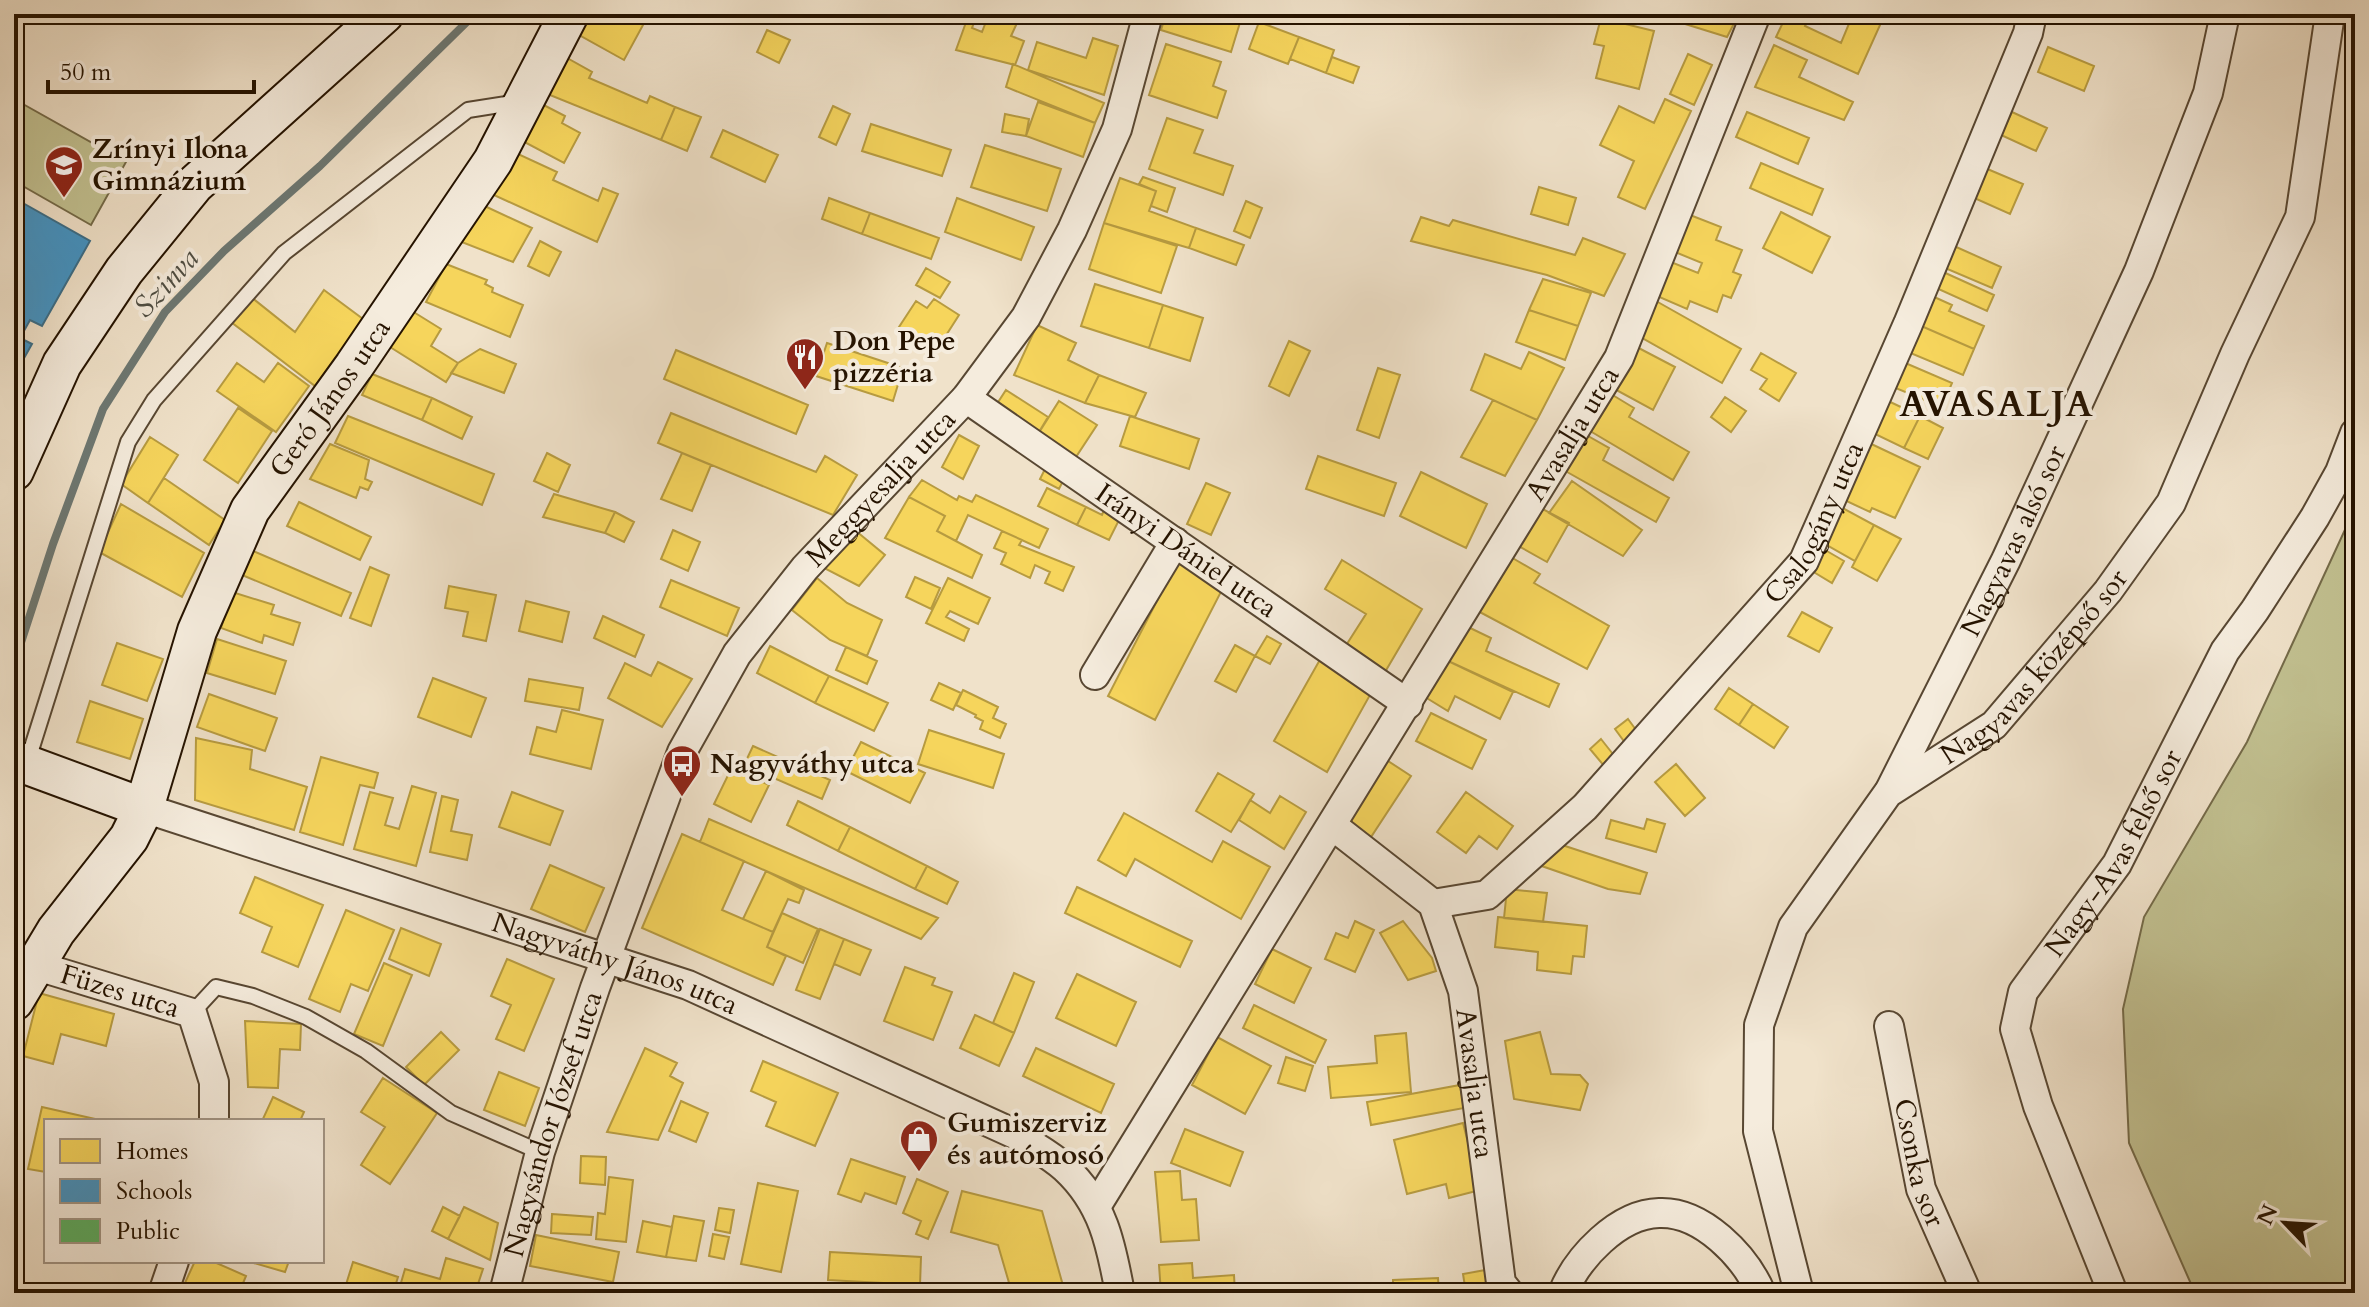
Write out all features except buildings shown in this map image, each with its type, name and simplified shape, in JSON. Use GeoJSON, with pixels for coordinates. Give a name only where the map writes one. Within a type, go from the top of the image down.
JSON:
{"type":"FeatureCollection","features":[{"type":"Feature","properties":{"kind":"street"},"geometry":{"type":"LineString","coordinates":[[14,471],[62,364],[124,271],[194,185],[384,14]]}},
{"type":"Feature","properties":{"kind":"street","name":"Geró János utca"},"geometry":{"type":"LineString","coordinates":[[14,1001],[34,965],[92,882],[129,838],[144,808],[197,631],[250,510],[354,366],[493,161],[569,14]]}},
{"type":"Feature","properties":{"kind":"street","name":"Meggyesalja utca"},"geometry":{"type":"LineString","coordinates":[[606,958],[682,752],[737,654],[805,568],[966,398],[1026,317],[1072,230],[1117,129],[1148,14]]}},
{"type":"Feature","properties":{"kind":"street","name":"Avasalja utca"},"geometry":{"type":"LineString","coordinates":[[1097,1205],[1619,358],[1756,14]]}},
{"type":"Feature","properties":{"kind":"street","name":"Csalogány utca"},"geometry":{"type":"LineString","coordinates":[[1433,904],[1487,895],[1585,807],[1804,561],[1908,324],[2028,33],[2032,14]]}},
{"type":"Feature","properties":{"kind":"street","name":"Nagyavas alsó sor"},"geometry":{"type":"LineString","coordinates":[[1888,793],[2006,560],[2139,271],[2208,93],[2225,14]]}},
{"type":"Feature","properties":{"kind":"street","name":"Nagyavas középső sor"},"geometry":{"type":"LineString","coordinates":[[1799,1293],[1758,1131],[1759,1025],[1793,927],[1888,793],[1994,725],[2108,591],[2171,503],[2235,354],[2300,217],[2330,14]]}},
{"type":"Feature","properties":{"kind":"street","name":"Irányi Dániel utca"},"geometry":{"type":"LineString","coordinates":[[966,398],[1408,704]]}},
{"type":"Feature","properties":{"kind":"street","name":"Nagy-Avas felső sor"},"geometry":{"type":"LineString","coordinates":[[2113,1293],[2038,1106],[2015,1029],[2023,992],[2117,864],[2225,651],[2315,517],[2340,472],[2355,433]]}},
{"type":"Feature","properties":{"kind":"street"},"geometry":{"type":"LineString","coordinates":[[1095,675],[1175,542]]}},
{"type":"Feature","properties":{"kind":"street","name":"Nagyváthy János utca"},"geometry":{"type":"LineString","coordinates":[[20,762],[144,808],[688,985],[1017,1135],[1064,1167],[1097,1205],[1112,1248],[1120,1293]]}},
{"type":"Feature","properties":{"kind":"street"},"geometry":{"type":"LineString","coordinates":[[1333,826],[1433,904]]}},
{"type":"Feature","properties":{"kind":"street","name":"Avasalja utca"},"geometry":{"type":"LineString","coordinates":[[1433,904],[1463,991],[1501,1283],[1509,1293]]}},
{"type":"Feature","properties":{"kind":"street","name":"Nagysándor József utca"},"geometry":{"type":"LineString","coordinates":[[504,1293],[540,1152],[606,958]]}},
{"type":"Feature","properties":{"kind":"street","name":"Füzes utca"},"geometry":{"type":"LineString","coordinates":[[34,965],[192,1013],[214,1082],[214,1119]]}},
{"type":"Feature","properties":{"kind":"street","name":"Csonka sor"},"geometry":{"type":"LineString","coordinates":[[1889,1026],[1921,1189],[1967,1293]]}},
{"type":"Feature","properties":{"kind":"street"},"geometry":{"type":"LineString","coordinates":[[1563,1293],[1569,1278],[1600,1239],[1631,1221],[1659,1213],[1691,1220],[1719,1235],[1755,1280],[1761,1293]]}},
{"type":"Feature","properties":{"kind":"street"},"geometry":{"type":"LineString","coordinates":[[163,1293],[173,1263]]}},
{"type":"Feature","properties":{"kind":"lane"},"geometry":{"type":"LineString","coordinates":[[20,762],[128,442],[154,400],[284,253],[468,110],[524,101]]}},
{"type":"Feature","properties":{"kind":"lane"},"geometry":{"type":"LineString","coordinates":[[192,1013],[216,987],[253,996],[306,1017],[366,1051],[451,1113],[540,1152]]}},
{"type":"Feature","properties":{"kind":"shaded area"},"geometry":{"type":"Polygon","coordinates":[[[14,99],[126,162],[91,225],[14,181],[14,99]]]}},
{"type":"Feature","properties":{"kind":"shaded area"},"geometry":{"type":"Polygon","coordinates":[[[2355,508],[2355,1293],[2195,1293],[2129,1143],[2123,1009],[2144,917],[2247,742],[2355,508]]]}},
{"type":"Feature","properties":{"kind":"waterway","name":"Szinva"},"geometry":{"type":"LineString","coordinates":[[14,664],[53,544],[103,409],[165,312],[224,251],[320,166],[475,14]]}},
{"type":"Feature","properties":{"kind":"place","name":"Zrínyi Ilona Gimnázium"},"geometry":{"type":"Point","coordinates":[64,199]}},
{"type":"Feature","properties":{"kind":"place","name":"Don Pepe pizzéria"},"geometry":{"type":"Point","coordinates":[805,391]}},
{"type":"Feature","properties":{"kind":"place","name":"Nagyváthy utca"},"geometry":{"type":"Point","coordinates":[682,798]}},
{"type":"Feature","properties":{"kind":"place","name":"Gumiszerviz és autómosó"},"geometry":{"type":"Point","coordinates":[919,1173]}},
{"type":"Feature","properties":{"kind":"district","name":"AVASALJA"},"geometry":{"type":"Point","coordinates":[1997,404]}}]}
